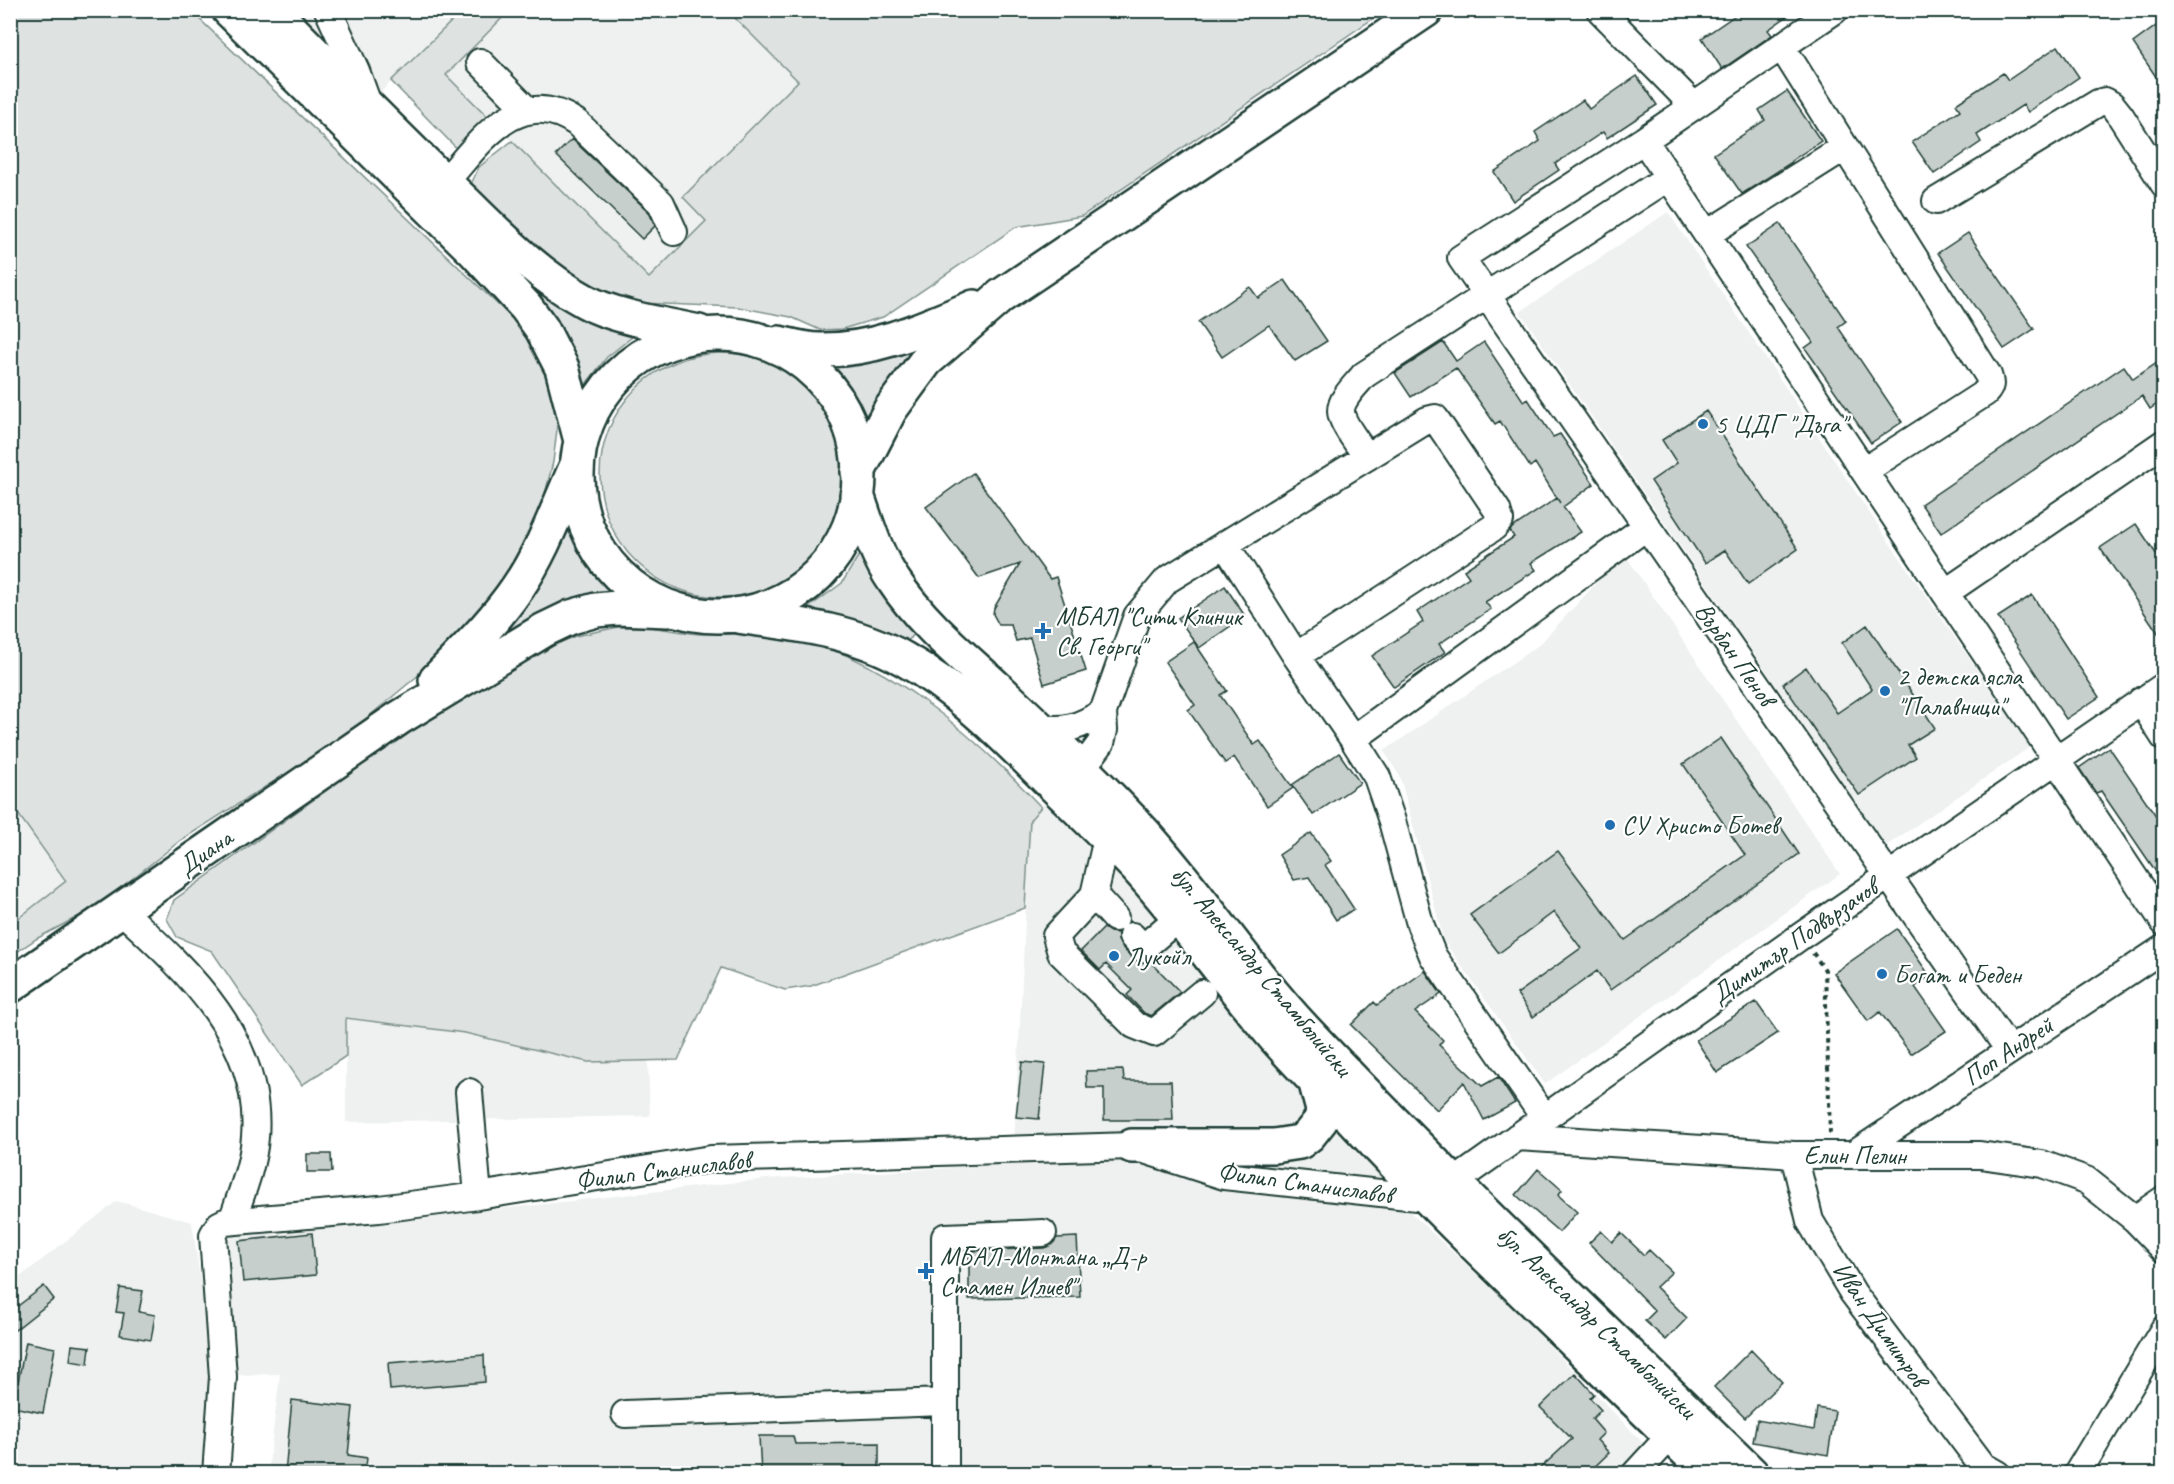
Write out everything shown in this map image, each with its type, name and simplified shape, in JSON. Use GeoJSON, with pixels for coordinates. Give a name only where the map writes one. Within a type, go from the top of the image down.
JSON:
{"type":"FeatureCollection","features":[{"type":"Feature","properties":{"kind":"main road"},"geometry":{"type":"LineString","coordinates":[[229,10],[475,252],[526,306],[562,368],[579,453],[580,502],[588,530],[602,555],[628,583],[644,594],[678,610]]}},
{"type":"Feature","properties":{"kind":"main road"},"geometry":{"type":"LineString","coordinates":[[272,10],[444,183],[527,262],[547,277],[588,303],[656,323],[710,334]]}},
{"type":"Feature","properties":{"kind":"main road"},"geometry":{"type":"LineString","coordinates":[[858,484],[890,410],[926,361],[1001,296],[1426,10]]}},
{"type":"Feature","properties":{"kind":"main road"},"geometry":{"type":"LineString","coordinates":[[399,718],[469,646],[518,587],[545,539],[579,453],[589,418],[600,396],[628,366],[662,345],[678,339],[710,334],[726,334],[817,350],[845,350],[889,341],[1001,296]]}},
{"type":"Feature","properties":{"kind":"main road"},"geometry":{"type":"LineString","coordinates":[[399,718],[497,657],[571,617],[596,610],[617,608],[730,615],[758,610],[784,599],[815,577],[838,548],[853,514],[858,484],[857,454],[840,405],[818,376],[791,354],[759,340]]}},
{"type":"Feature","properties":{"kind":"main road","name":"бул. Александър Стамболийски"},"geometry":{"type":"LineString","coordinates":[[858,484],[879,555],[892,579],[907,599],[923,618],[1039,727],[1144,833],[1277,1040],[1315,1080],[1752,1473]]}},
{"type":"Feature","properties":{"kind":"main road","name":"бул. Александър Стамболийски"},"geometry":{"type":"LineString","coordinates":[[730,615],[797,625],[868,642],[903,658],[945,686],[977,712],[1136,868],[1191,907],[1241,953],[1440,1190],[1671,1435],[1710,1473]]}},
{"type":"Feature","properties":{"kind":"main road"},"geometry":{"type":"LineString","coordinates":[[977,712],[1044,755],[1078,765]]}},
{"type":"Feature","properties":{"kind":"main road","name":"Диана"},"geometry":{"type":"LineString","coordinates":[[10,986],[399,718]]}},
{"type":"Feature","properties":{"kind":"main road"},"geometry":{"type":"LineString","coordinates":[[1132,1146],[1275,1146],[1300,1142],[1321,1120],[1323,1110],[1315,1080]]}},
{"type":"Feature","properties":{"kind":"street"},"geometry":{"type":"LineString","coordinates":[[328,10],[356,71],[369,108]]}},
{"type":"Feature","properties":{"kind":"street"},"geometry":{"type":"LineString","coordinates":[[1600,10],[1693,105]]}},
{"type":"Feature","properties":{"kind":"street"},"geometry":{"type":"LineString","coordinates":[[1834,10],[1644,140],[2163,922]]}},
{"type":"Feature","properties":{"kind":"street"},"geometry":{"type":"LineString","coordinates":[[1782,47],[1988,375],[1990,382],[1989,388],[1984,393],[1864,471]]}},
{"type":"Feature","properties":{"kind":"street"},"geometry":{"type":"LineString","coordinates":[[480,62],[528,111]]}},
{"type":"Feature","properties":{"kind":"street"},"geometry":{"type":"LineString","coordinates":[[1936,201],[2098,103],[2105,101],[2112,105],[2120,115],[2163,184]]}},
{"type":"Feature","properties":{"kind":"street"},"geometry":{"type":"LineString","coordinates":[[444,183],[499,124],[516,114],[528,111],[562,113],[576,123],[660,203],[674,232]]}},
{"type":"Feature","properties":{"kind":"street","name":"Върбан Пенов"},"geometry":{"type":"LineString","coordinates":[[1644,140],[1461,258],[2009,1050]]}},
{"type":"Feature","properties":{"kind":"street"},"geometry":{"type":"LineString","coordinates":[[1707,234],[1845,147]]}},
{"type":"Feature","properties":{"kind":"street"},"geometry":{"type":"LineString","coordinates":[[1367,457],[1345,422],[1341,410],[1345,399],[1364,375],[1669,177]]}},
{"type":"Feature","properties":{"kind":"street"},"geometry":{"type":"LineString","coordinates":[[1078,765],[1092,755],[1101,743],[1104,730],[1103,712],[1137,616],[1167,580],[1434,417],[1497,510],[1500,520],[1494,527],[1296,656]]}},
{"type":"Feature","properties":{"kind":"street"},"geometry":{"type":"LineString","coordinates":[[1945,593],[2163,443]]}},
{"type":"Feature","properties":{"kind":"street"},"geometry":{"type":"LineString","coordinates":[[1353,739],[1646,526]]}},
{"type":"Feature","properties":{"kind":"street"},"geometry":{"type":"LineString","coordinates":[[1225,544],[1377,777],[1392,821],[1420,924],[1433,956],[1544,1117]]}},
{"type":"Feature","properties":{"kind":"street","name":"Димитър Подвързачов"},"geometry":{"type":"LineString","coordinates":[[1440,1190],[1801,936],[2163,686]]}},
{"type":"Feature","properties":{"kind":"street"},"geometry":{"type":"LineString","coordinates":[[2141,701],[2163,737]]}},
{"type":"Feature","properties":{"kind":"street"},"geometry":{"type":"LineString","coordinates":[[1039,727],[1055,730],[1067,729],[1090,721],[1103,712]]}},
{"type":"Feature","properties":{"kind":"street"},"geometry":{"type":"LineString","coordinates":[[1107,838],[1094,895],[1056,936],[1061,953],[1134,1025],[1155,1033],[1202,993]]}},
{"type":"Feature","properties":{"kind":"street"},"geometry":{"type":"LineString","coordinates":[[1094,895],[1143,948],[1191,907]]}},
{"type":"Feature","properties":{"kind":"street"},"geometry":{"type":"LineString","coordinates":[[121,910],[174,959],[201,988],[225,1024],[247,1066],[255,1103],[255,1137],[252,1158],[232,1221],[219,1225],[213,1235],[223,1377],[216,1473]]}},
{"type":"Feature","properties":{"kind":"street","name":"Поп Андрей"},"geometry":{"type":"LineString","coordinates":[[1842,1155],[2009,1050],[2163,948]]}},
{"type":"Feature","properties":{"kind":"street"},"geometry":{"type":"LineString","coordinates":[[469,1092],[478,1196]]}},
{"type":"Feature","properties":{"kind":"street","name":"Елин Пелин"},"geometry":{"type":"LineString","coordinates":[[1517,1137],[1794,1155],[1980,1155],[2042,1164],[2086,1180],[2135,1219],[2163,1249]]}},
{"type":"Feature","properties":{"kind":"street","name":"Филип Станиславов"},"geometry":{"type":"LineString","coordinates":[[232,1221],[379,1209],[478,1196],[711,1159],[1132,1146],[1224,1176],[1440,1190]]}},
{"type":"Feature","properties":{"kind":"street","name":"Иван Димитров"},"geometry":{"type":"LineString","coordinates":[[1794,1155],[1810,1221],[1853,1293],[1983,1466],[1997,1473]]}},
{"type":"Feature","properties":{"kind":"street"},"geometry":{"type":"LineString","coordinates":[[2135,1219],[2163,1199]]}},
{"type":"Feature","properties":{"kind":"street"},"geometry":{"type":"LineString","coordinates":[[945,1473],[945,1237],[1043,1233]]}},
{"type":"Feature","properties":{"kind":"street"},"geometry":{"type":"LineString","coordinates":[[2077,1473],[2163,1329]]}},
{"type":"Feature","properties":{"kind":"street"},"geometry":{"type":"LineString","coordinates":[[625,1414],[945,1402]]}},
{"type":"Feature","properties":{"kind":"street"},"geometry":{"type":"LineString","coordinates":[[1635,1473],[1671,1435]]}},
{"type":"Feature","properties":{"kind":"path"},"geometry":{"type":"LineString","coordinates":[[1801,936],[1825,970],[1842,1155]]}},
{"type":"Feature","properties":{"kind":"shaded area"},"geometry":{"type":"Polygon","coordinates":[[[728,10],[799,81],[683,197],[707,221],[649,278],[445,75],[509,11],[728,10]]]}},
{"type":"Feature","properties":{"kind":"shaded area"},"geometry":{"type":"Polygon","coordinates":[[[11,11],[191,11],[516,322],[534,345],[554,386],[558,421],[553,462],[542,506],[525,554],[490,607],[438,659],[344,737],[181,840],[98,906],[36,939],[11,956],[11,924],[66,881],[11,804],[11,11]]]}},
{"type":"Feature","properties":{"kind":"shaded area"},"geometry":{"type":"Polygon","coordinates":[[[294,11],[462,11],[379,94],[294,11]]]}},
{"type":"Feature","properties":{"kind":"shaded area"},"geometry":{"type":"Polygon","coordinates":[[[462,11],[509,11],[446,75],[494,123],[463,155],[391,81],[462,11]]]}},
{"type":"Feature","properties":{"kind":"shaded area"},"geometry":{"type":"Polygon","coordinates":[[[728,11],[1384,11],[1082,216],[1016,227],[883,317],[842,329],[820,330],[791,317],[738,307],[640,303],[601,291],[567,272],[529,243],[471,184],[479,167],[512,141],[649,278],[706,221],[683,197],[798,81],[728,11]]]}},
{"type":"Feature","properties":{"kind":"shaded area","name":"5 ЦДГ \"Дъга\""},"geometry":{"type":"Polygon","coordinates":[[[1668,212],[1885,536],[2030,747],[1886,846],[1520,312],[1668,212]]]}},
{"type":"Feature","properties":{"kind":"shaded area"},"geometry":{"type":"Polygon","coordinates":[[[506,267],[578,311],[637,333],[607,357],[581,390],[506,267]]]}},
{"type":"Feature","properties":{"kind":"shaded area"},"geometry":{"type":"Polygon","coordinates":[[[930,338],[885,387],[864,418],[851,391],[828,364],[930,338]]]}},
{"type":"Feature","properties":{"kind":"shaded area"},"geometry":{"type":"Polygon","coordinates":[[[722,353],[757,358],[769,363],[790,374],[808,389],[823,407],[834,428],[839,440],[844,475],[839,510],[834,522],[823,543],[808,561],[790,576],[769,587],[757,592],[722,597],[687,592],[675,587],[654,576],[636,561],[621,543],[610,522],[605,510],[600,475],[605,440],[610,428],[621,407],[636,389],[654,374],[675,363],[687,358],[722,353]]]}},
{"type":"Feature","properties":{"kind":"shaded area"},"geometry":{"type":"Polygon","coordinates":[[[567,519],[583,558],[618,596],[488,649],[567,519]]]}},
{"type":"Feature","properties":{"kind":"shaded area"},"geometry":{"type":"Polygon","coordinates":[[[865,545],[917,632],[904,644],[804,611],[842,583],[865,545]]]}},
{"type":"Feature","properties":{"kind":"shaded area","name":"СУ Христо Ботев"},"geometry":{"type":"Polygon","coordinates":[[[1624,553],[1840,874],[1545,1084],[1444,941],[1400,777],[1384,751],[1540,644],[1624,553]]]}},
{"type":"Feature","properties":{"kind":"shaded area"},"geometry":{"type":"Polygon","coordinates":[[[618,627],[650,627],[700,634],[772,635],[818,644],[854,659],[924,700],[987,753],[1041,807],[1030,820],[1025,908],[811,986],[785,990],[721,968],[678,1060],[588,1062],[465,1033],[346,1018],[346,1056],[302,1085],[212,951],[177,937],[167,919],[174,900],[409,731],[518,660],[576,636],[618,627]]]}},
{"type":"Feature","properties":{"kind":"shaded area","name":"МБАЛ-Монтана „Д-р Стамен Илиев\""},"geometry":{"type":"Polygon","coordinates":[[[1056,789],[1419,1167],[1376,1204],[1410,1212],[1523,1318],[1646,1446],[1626,1474],[268,1473],[280,1374],[232,1375],[214,1235],[377,1223],[765,1179],[1013,1164],[1030,820],[1056,789]]]}},
{"type":"Feature","properties":{"kind":"shaded area"},"geometry":{"type":"Polygon","coordinates":[[[10,804],[66,882],[11,924],[10,924],[10,804]]]}},
{"type":"Feature","properties":{"kind":"shaded area"},"geometry":{"type":"Polygon","coordinates":[[[346,1018],[465,1033],[588,1062],[648,1061],[650,1116],[346,1122],[346,1018]]]}},
{"type":"Feature","properties":{"kind":"shaded area"},"geometry":{"type":"Polygon","coordinates":[[[117,1201],[192,1222],[214,1377],[207,1473],[11,1474],[11,1284],[117,1201]]]}},
{"type":"Feature","properties":{"kind":"building"},"geometry":{"type":"Polygon","coordinates":[[[1743,10],[1796,10],[1768,30],[1772,35],[1722,69],[1702,38],[1743,10]]]}},
{"type":"Feature","properties":{"kind":"building"},"geometry":{"type":"Polygon","coordinates":[[[2163,21],[2163,87],[2133,43],[2163,21]]]}},
{"type":"Feature","properties":{"kind":"building"},"geometry":{"type":"Polygon","coordinates":[[[2058,46],[2079,77],[2028,112],[2023,105],[1977,135],[1981,142],[1934,174],[1912,142],[1960,110],[1956,104],[2003,73],[2008,80],[2058,46]]]}},
{"type":"Feature","properties":{"kind":"building"},"geometry":{"type":"Polygon","coordinates":[[[1637,76],[1657,105],[1607,138],[1603,132],[1555,164],[1559,170],[1513,201],[1494,172],[1540,141],[1535,132],[1583,100],[1589,109],[1637,76]]]}},
{"type":"Feature","properties":{"kind":"building"},"geometry":{"type":"Polygon","coordinates":[[[1787,91],[1821,141],[1742,194],[1714,154],[1765,120],[1759,110],[1787,91]]]}},
{"type":"Feature","properties":{"kind":"building"},"geometry":{"type":"Polygon","coordinates":[[[572,139],[649,212],[655,226],[642,239],[556,155],[572,139]]]}},
{"type":"Feature","properties":{"kind":"building"},"geometry":{"type":"Polygon","coordinates":[[[1780,224],[1846,321],[1838,327],[1902,422],[1871,443],[1805,348],[1813,342],[1746,247],[1780,224]]]}},
{"type":"Feature","properties":{"kind":"building"},"geometry":{"type":"Polygon","coordinates":[[[1968,233],[2034,329],[2004,349],[1938,253],[1968,233]]]}},
{"type":"Feature","properties":{"kind":"building"},"geometry":{"type":"Polygon","coordinates":[[[1285,280],[1327,341],[1295,361],[1269,325],[1222,357],[1198,322],[1250,287],[1258,298],[1285,280]]]}},
{"type":"Feature","properties":{"kind":"building"},"geometry":{"type":"Polygon","coordinates":[[[1443,342],[1456,361],[1484,342],[1524,402],[1528,399],[1553,437],[1560,434],[1594,484],[1563,507],[1581,532],[1531,563],[1536,570],[1485,602],[1491,609],[1439,644],[1445,652],[1394,687],[1372,656],[1423,622],[1417,612],[1469,577],[1464,570],[1514,537],[1510,531],[1512,528],[1557,498],[1535,463],[1530,467],[1500,421],[1495,424],[1456,368],[1411,397],[1395,373],[1443,342]]]}},
{"type":"Feature","properties":{"kind":"building"},"geometry":{"type":"Polygon","coordinates":[[[2163,359],[2163,400],[2150,409],[2142,396],[1941,533],[1921,504],[2124,366],[2133,379],[2163,359]]]}},
{"type":"Feature","properties":{"kind":"building"},"geometry":{"type":"Polygon","coordinates":[[[1706,411],[1798,549],[1748,584],[1725,550],[1705,563],[1651,481],[1677,463],[1662,440],[1706,411]]]}},
{"type":"Feature","properties":{"kind":"building"},"geometry":{"type":"Polygon","coordinates":[[[973,473],[1050,579],[1056,577],[1086,671],[1044,684],[1030,638],[1016,641],[1011,625],[999,625],[993,614],[994,608],[1020,564],[979,578],[926,507],[973,473]]]}},
{"type":"Feature","properties":{"kind":"building"},"geometry":{"type":"Polygon","coordinates":[[[2136,524],[2163,564],[2163,640],[2100,548],[2136,524]]]}},
{"type":"Feature","properties":{"kind":"building"},"geometry":{"type":"Polygon","coordinates":[[[1225,586],[1245,616],[1199,648],[1178,618],[1225,586]]]}},
{"type":"Feature","properties":{"kind":"building"},"geometry":{"type":"Polygon","coordinates":[[[2032,595],[2099,697],[2066,719],[1998,617],[2032,595]]]}},
{"type":"Feature","properties":{"kind":"building"},"geometry":{"type":"Polygon","coordinates":[[[1867,625],[1935,728],[1908,745],[1916,757],[1859,795],[1783,684],[1806,667],[1837,713],[1872,689],[1842,643],[1867,625]]]}},
{"type":"Feature","properties":{"kind":"building"},"geometry":{"type":"Polygon","coordinates":[[[1194,642],[1227,691],[1220,695],[1254,745],[1260,741],[1293,788],[1267,806],[1234,757],[1225,763],[1188,710],[1195,705],[1165,662],[1194,642]]]}},
{"type":"Feature","properties":{"kind":"building"},"geometry":{"type":"Polygon","coordinates":[[[1721,738],[1799,854],[1610,990],[1597,971],[1533,1017],[1517,994],[1581,948],[1554,912],[1499,953],[1470,915],[1558,851],[1625,940],[1745,855],[1683,764],[1721,738]]]}},
{"type":"Feature","properties":{"kind":"building"},"geometry":{"type":"Polygon","coordinates":[[[2109,747],[2163,826],[2163,882],[2101,791],[2096,793],[2079,768],[2109,747]]]}},
{"type":"Feature","properties":{"kind":"building"},"geometry":{"type":"Polygon","coordinates":[[[1339,753],[1360,783],[1313,815],[1292,785],[1339,753]]]}},
{"type":"Feature","properties":{"kind":"building"},"geometry":{"type":"Polygon","coordinates":[[[1311,833],[1331,861],[1325,865],[1354,909],[1336,920],[1309,877],[1294,880],[1279,855],[1311,833]]]}},
{"type":"Feature","properties":{"kind":"building"},"geometry":{"type":"Polygon","coordinates":[[[1104,928],[1118,933],[1121,946],[1132,958],[1139,962],[1150,961],[1180,992],[1151,1016],[1144,1013],[1127,995],[1132,990],[1106,964],[1100,970],[1081,951],[1104,928]]]}},
{"type":"Feature","properties":{"kind":"building","name":"Богат и Беден"},"geometry":{"type":"Polygon","coordinates":[[[1897,929],[1930,976],[1915,987],[1946,1031],[1911,1054],[1880,1012],[1868,1021],[1834,973],[1897,929]]]}},
{"type":"Feature","properties":{"kind":"building"},"geometry":{"type":"Polygon","coordinates":[[[1425,971],[1441,994],[1415,1012],[1443,1040],[1439,1045],[1482,1086],[1498,1077],[1515,1103],[1484,1120],[1464,1082],[1437,1110],[1351,1025],[1374,1002],[1377,1005],[1425,971]]]}},
{"type":"Feature","properties":{"kind":"building"},"geometry":{"type":"Polygon","coordinates":[[[1756,1002],[1778,1033],[1717,1073],[1696,1040],[1756,1002]]]}},
{"type":"Feature","properties":{"kind":"building"},"geometry":{"type":"Polygon","coordinates":[[[1022,1062],[1045,1064],[1039,1119],[1016,1117],[1022,1062]]]}},
{"type":"Feature","properties":{"kind":"building"},"geometry":{"type":"Polygon","coordinates":[[[1123,1070],[1124,1081],[1171,1081],[1173,1120],[1104,1120],[1104,1088],[1087,1088],[1086,1071],[1123,1070]]]}},
{"type":"Feature","properties":{"kind":"building"},"geometry":{"type":"Polygon","coordinates":[[[307,1154],[331,1154],[332,1172],[307,1172],[307,1154]]]}},
{"type":"Feature","properties":{"kind":"building"},"geometry":{"type":"Polygon","coordinates":[[[1538,1169],[1562,1190],[1558,1195],[1577,1212],[1559,1232],[1516,1195],[1538,1169]]]}},
{"type":"Feature","properties":{"kind":"building"},"geometry":{"type":"Polygon","coordinates":[[[1601,1231],[1612,1242],[1621,1233],[1644,1255],[1649,1250],[1672,1272],[1656,1287],[1687,1318],[1666,1340],[1645,1321],[1655,1311],[1589,1243],[1601,1231]]]}},
{"type":"Feature","properties":{"kind":"building"},"geometry":{"type":"Polygon","coordinates":[[[312,1233],[316,1275],[243,1282],[239,1241],[312,1233]]]}},
{"type":"Feature","properties":{"kind":"building"},"geometry":{"type":"Polygon","coordinates":[[[1077,1237],[1080,1297],[969,1299],[969,1251],[1044,1248],[1051,1245],[1057,1238],[1077,1237]]]}},
{"type":"Feature","properties":{"kind":"building"},"geometry":{"type":"Polygon","coordinates":[[[44,1286],[54,1299],[10,1334],[10,1312],[44,1286]]]}},
{"type":"Feature","properties":{"kind":"building"},"geometry":{"type":"Polygon","coordinates":[[[120,1288],[143,1291],[139,1312],[155,1315],[151,1340],[120,1335],[124,1313],[116,1312],[120,1288]]]}},
{"type":"Feature","properties":{"kind":"building"},"geometry":{"type":"Polygon","coordinates":[[[26,1342],[55,1348],[43,1413],[13,1407],[26,1342]]]}},
{"type":"Feature","properties":{"kind":"building"},"geometry":{"type":"Polygon","coordinates":[[[72,1345],[90,1347],[88,1364],[70,1361],[72,1345]]]}},
{"type":"Feature","properties":{"kind":"building"},"geometry":{"type":"Polygon","coordinates":[[[1751,1350],[1782,1382],[1745,1418],[1714,1387],[1751,1350]]]}},
{"type":"Feature","properties":{"kind":"building"},"geometry":{"type":"Polygon","coordinates":[[[484,1355],[485,1382],[390,1390],[388,1363],[484,1355]]]}},
{"type":"Feature","properties":{"kind":"building"},"geometry":{"type":"Polygon","coordinates":[[[1575,1373],[1594,1394],[1590,1398],[1601,1410],[1592,1419],[1604,1433],[1597,1440],[1609,1453],[1588,1473],[1535,1473],[1572,1439],[1540,1407],[1575,1373]]]}},
{"type":"Feature","properties":{"kind":"building"},"geometry":{"type":"Polygon","coordinates":[[[292,1400],[353,1407],[348,1455],[367,1458],[365,1473],[285,1473],[292,1400]]]}},
{"type":"Feature","properties":{"kind":"building"},"geometry":{"type":"Polygon","coordinates":[[[1817,1408],[1835,1411],[1828,1455],[1753,1442],[1757,1420],[1814,1430],[1817,1408]]]}},
{"type":"Feature","properties":{"kind":"building"},"geometry":{"type":"Polygon","coordinates":[[[759,1436],[793,1436],[795,1444],[879,1443],[879,1473],[761,1473],[759,1436]]]}},
{"type":"Feature","properties":{"kind":"place","name":"5 ЦДГ \"Дъга\""},"geometry":{"type":"Point","coordinates":[1703,424]}},
{"type":"Feature","properties":{"kind":"place","name":"МБАЛ \"Сити Клиник Св. Георги\""},"geometry":{"type":"Point","coordinates":[1043,631]}},
{"type":"Feature","properties":{"kind":"place","name":"2 детска ясла \"Палавници\""},"geometry":{"type":"Point","coordinates":[1885,691]}},
{"type":"Feature","properties":{"kind":"place","name":"СУ Христо Ботев"},"geometry":{"type":"Point","coordinates":[1610,825]}},
{"type":"Feature","properties":{"kind":"place","name":"Лукойл"},"geometry":{"type":"Point","coordinates":[1114,956]}},
{"type":"Feature","properties":{"kind":"place","name":"Богат и Беден"},"geometry":{"type":"Point","coordinates":[1882,974]}},
{"type":"Feature","properties":{"kind":"place","name":"МБАЛ-Монтана „Д-р Стамен Илиев\""},"geometry":{"type":"Point","coordinates":[926,1271]}}]}
